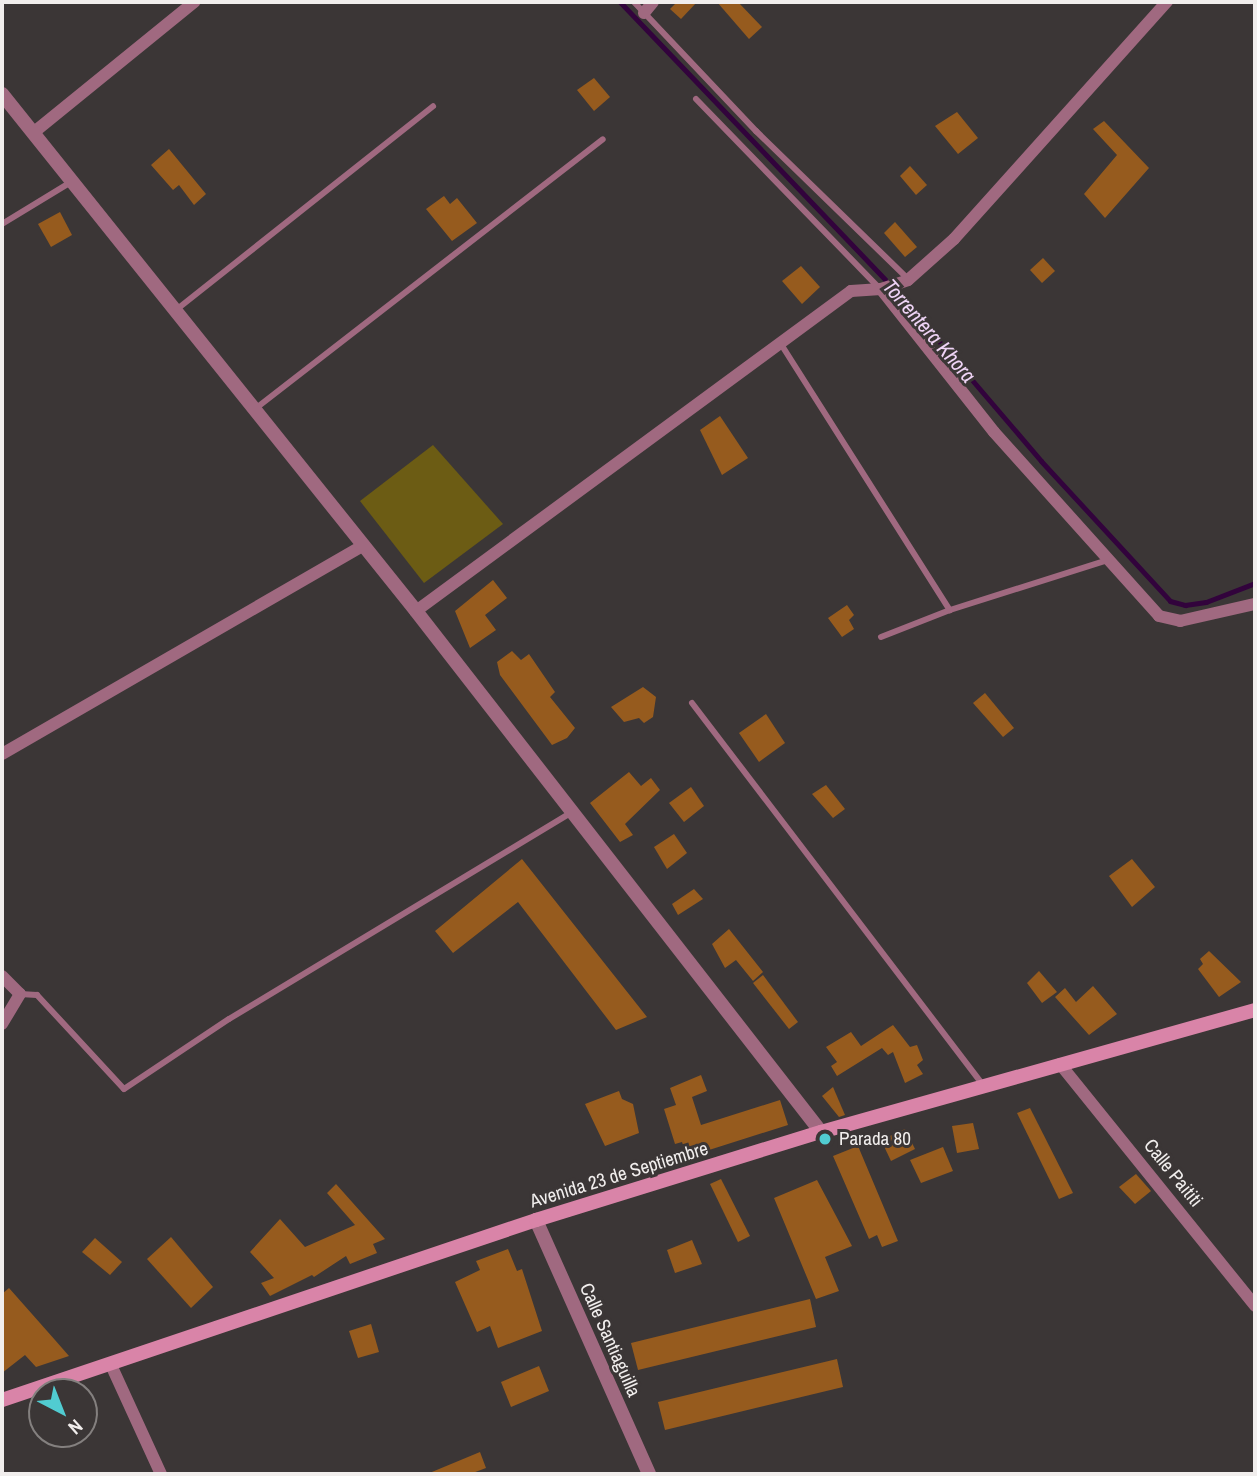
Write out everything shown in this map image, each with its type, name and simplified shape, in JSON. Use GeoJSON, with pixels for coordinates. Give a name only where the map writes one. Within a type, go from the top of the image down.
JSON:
{"type":"FeatureCollection","features":[{"type":"Feature","properties":{"kind":"main road","name":"Avenida 23 de Septiembre"},"geometry":{"type":"LineString","coordinates":[[2,1399],[111,1365],[536,1220],[821,1132],[1255,1010]]}},
{"type":"Feature","properties":{"kind":"street"},"geometry":{"type":"LineString","coordinates":[[33,132],[194,2]]}},
{"type":"Feature","properties":{"kind":"street"},"geometry":{"type":"LineString","coordinates":[[644,13],[653,2]]}},
{"type":"Feature","properties":{"kind":"street"},"geometry":{"type":"LineString","coordinates":[[416,611],[779,341],[851,291],[881,289],[908,280],[954,239],[1167,2]]}},
{"type":"Feature","properties":{"kind":"street"},"geometry":{"type":"LineString","coordinates":[[2,93],[574,811],[821,1132]]}},
{"type":"Feature","properties":{"kind":"street"},"geometry":{"type":"LineString","coordinates":[[881,289],[995,432],[1159,615],[1180,621],[1255,604]]}},
{"type":"Feature","properties":{"kind":"street"},"geometry":{"type":"LineString","coordinates":[[2,754],[364,545]]}},
{"type":"Feature","properties":{"kind":"street"},"geometry":{"type":"LineString","coordinates":[[2,976],[20,994],[2,1024]]}},
{"type":"Feature","properties":{"kind":"street","name":"Calle Paititi"},"geometry":{"type":"LineString","coordinates":[[1060,1065],[1255,1306]]}},
{"type":"Feature","properties":{"kind":"street","name":"Calle Santiaguilla"},"geometry":{"type":"LineString","coordinates":[[536,1220],[649,1474]]}},
{"type":"Feature","properties":{"kind":"street"},"geometry":{"type":"LineString","coordinates":[[111,1365],[161,1474]]}},
{"type":"Feature","properties":{"kind":"lane"},"geometry":{"type":"LineString","coordinates":[[634,2],[756,131],[908,280]]}},
{"type":"Feature","properties":{"kind":"lane"},"geometry":{"type":"LineString","coordinates":[[696,99],[881,289]]}},
{"type":"Feature","properties":{"kind":"lane"},"geometry":{"type":"LineString","coordinates":[[176,310],[433,106]]}},
{"type":"Feature","properties":{"kind":"lane"},"geometry":{"type":"LineString","coordinates":[[255,409],[603,139]]}},
{"type":"Feature","properties":{"kind":"lane"},"geometry":{"type":"LineString","coordinates":[[2,224],[72,181]]}},
{"type":"Feature","properties":{"kind":"lane"},"geometry":{"type":"LineString","coordinates":[[779,341],[950,610]]}},
{"type":"Feature","properties":{"kind":"lane"},"geometry":{"type":"LineString","coordinates":[[881,636],[950,610],[1108,560]]}},
{"type":"Feature","properties":{"kind":"lane"},"geometry":{"type":"LineString","coordinates":[[692,703],[984,1086]]}},
{"type":"Feature","properties":{"kind":"lane"},"geometry":{"type":"LineString","coordinates":[[20,994],[37,995],[124,1089],[229,1019],[574,811]]}},
{"type":"Feature","properties":{"kind":"shaded area"},"geometry":{"type":"Polygon","coordinates":[[[433,445],[503,524],[424,583],[360,501],[433,445]]]}},
{"type":"Feature","properties":{"kind":"building"},"geometry":{"type":"Polygon","coordinates":[[[677,2],[697,2],[681,19],[670,9],[677,2]]]}},
{"type":"Feature","properties":{"kind":"building"},"geometry":{"type":"Polygon","coordinates":[[[717,2],[738,2],[762,27],[749,39],[717,2]]]}},
{"type":"Feature","properties":{"kind":"building"},"geometry":{"type":"Polygon","coordinates":[[[594,78],[610,97],[594,111],[577,90],[594,78]]]}},
{"type":"Feature","properties":{"kind":"building"},"geometry":{"type":"Polygon","coordinates":[[[957,112],[978,138],[958,154],[935,126],[957,112]]]}},
{"type":"Feature","properties":{"kind":"building"},"geometry":{"type":"Polygon","coordinates":[[[1104,121],[1149,168],[1105,218],[1084,194],[1117,155],[1093,129],[1104,121]]]}},
{"type":"Feature","properties":{"kind":"building"},"geometry":{"type":"Polygon","coordinates":[[[169,149],[206,194],[194,205],[179,185],[173,190],[151,165],[169,149]]]}},
{"type":"Feature","properties":{"kind":"building"},"geometry":{"type":"Polygon","coordinates":[[[910,166],[927,185],[916,195],[900,176],[910,166]]]}},
{"type":"Feature","properties":{"kind":"building"},"geometry":{"type":"Polygon","coordinates":[[[444,196],[450,204],[457,198],[477,223],[452,241],[426,209],[444,196]]]}},
{"type":"Feature","properties":{"kind":"building"},"geometry":{"type":"Polygon","coordinates":[[[60,212],[72,235],[51,247],[38,224],[60,212]]]}},
{"type":"Feature","properties":{"kind":"building"},"geometry":{"type":"Polygon","coordinates":[[[895,222],[917,247],[905,257],[884,233],[895,222]]]}},
{"type":"Feature","properties":{"kind":"building"},"geometry":{"type":"Polygon","coordinates":[[[1043,258],[1055,271],[1042,283],[1030,270],[1043,258]]]}},
{"type":"Feature","properties":{"kind":"building"},"geometry":{"type":"Polygon","coordinates":[[[801,266],[820,287],[802,304],[782,281],[801,266]]]}},
{"type":"Feature","properties":{"kind":"building"},"geometry":{"type":"Polygon","coordinates":[[[720,416],[748,458],[722,475],[700,430],[720,416]]]}},
{"type":"Feature","properties":{"kind":"building"},"geometry":{"type":"Polygon","coordinates":[[[493,580],[507,598],[485,615],[496,630],[470,648],[455,611],[493,580]]]}},
{"type":"Feature","properties":{"kind":"building"},"geometry":{"type":"Polygon","coordinates":[[[847,605],[854,615],[849,620],[854,629],[842,637],[828,618],[847,605]]]}},
{"type":"Feature","properties":{"kind":"building"},"geometry":{"type":"Polygon","coordinates":[[[512,651],[521,660],[529,654],[555,692],[550,697],[575,728],[567,738],[552,745],[500,675],[497,662],[512,651]]]}},
{"type":"Feature","properties":{"kind":"building"},"geometry":{"type":"Polygon","coordinates":[[[643,687],[656,697],[653,717],[644,723],[639,718],[624,722],[611,707],[643,687]]]}},
{"type":"Feature","properties":{"kind":"building"},"geometry":{"type":"Polygon","coordinates":[[[985,693],[1014,728],[1003,737],[973,703],[985,693]]]}},
{"type":"Feature","properties":{"kind":"building"},"geometry":{"type":"Polygon","coordinates":[[[766,714],[785,743],[759,762],[739,733],[766,714]]]}},
{"type":"Feature","properties":{"kind":"building"},"geometry":{"type":"Polygon","coordinates":[[[629,772],[641,786],[651,778],[660,790],[625,824],[633,835],[620,842],[590,803],[629,772]]]}},
{"type":"Feature","properties":{"kind":"building"},"geometry":{"type":"Polygon","coordinates":[[[826,785],[845,809],[833,818],[812,794],[826,785]]]}},
{"type":"Feature","properties":{"kind":"building"},"geometry":{"type":"Polygon","coordinates":[[[691,787],[704,806],[684,822],[669,803],[691,787]]]}},
{"type":"Feature","properties":{"kind":"building"},"geometry":{"type":"Polygon","coordinates":[[[674,834],[687,853],[667,869],[654,847],[674,834]]]}},
{"type":"Feature","properties":{"kind":"building"},"geometry":{"type":"Polygon","coordinates":[[[522,859],[647,1017],[616,1030],[518,902],[453,953],[435,931],[522,859]]]}},
{"type":"Feature","properties":{"kind":"building"},"geometry":{"type":"Polygon","coordinates":[[[1132,859],[1155,887],[1132,907],[1109,876],[1132,859]]]}},
{"type":"Feature","properties":{"kind":"building"},"geometry":{"type":"Polygon","coordinates":[[[694,889],[703,899],[678,915],[672,904],[694,889]]]}},
{"type":"Feature","properties":{"kind":"building"},"geometry":{"type":"Polygon","coordinates":[[[729,929],[763,972],[753,981],[736,960],[725,968],[712,944],[729,929]]]}},
{"type":"Feature","properties":{"kind":"building"},"geometry":{"type":"Polygon","coordinates":[[[1209,951],[1241,982],[1219,997],[1198,969],[1203,964],[1200,959],[1209,951]]]}},
{"type":"Feature","properties":{"kind":"building"},"geometry":{"type":"Polygon","coordinates":[[[1039,971],[1057,992],[1042,1003],[1027,983],[1039,971]]]}},
{"type":"Feature","properties":{"kind":"building"},"geometry":{"type":"Polygon","coordinates":[[[763,975],[798,1022],[789,1029],[753,983],[763,975]]]}},
{"type":"Feature","properties":{"kind":"building"},"geometry":{"type":"Polygon","coordinates":[[[1093,986],[1117,1014],[1089,1035],[1055,997],[1065,988],[1076,1002],[1093,986]]]}},
{"type":"Feature","properties":{"kind":"building"},"geometry":{"type":"Polygon","coordinates":[[[893,1025],[910,1047],[917,1045],[923,1060],[917,1065],[923,1074],[905,1083],[893,1052],[888,1055],[882,1048],[837,1076],[831,1066],[837,1062],[826,1047],[851,1032],[861,1046],[893,1025]]]}},
{"type":"Feature","properties":{"kind":"building"},"geometry":{"type":"Polygon","coordinates":[[[701,1075],[707,1091],[692,1097],[701,1125],[780,1100],[788,1125],[687,1157],[682,1142],[675,1144],[664,1109],[676,1105],[670,1088],[701,1075]]]}},
{"type":"Feature","properties":{"kind":"building"},"geometry":{"type":"Polygon","coordinates":[[[833,1087],[845,1115],[839,1117],[822,1096],[833,1087]]]}},
{"type":"Feature","properties":{"kind":"building"},"geometry":{"type":"Polygon","coordinates":[[[619,1091],[622,1099],[633,1104],[639,1133],[605,1146],[585,1104],[619,1091]]]}},
{"type":"Feature","properties":{"kind":"building"},"geometry":{"type":"Polygon","coordinates":[[[1030,1108],[1073,1193],[1059,1199],[1017,1113],[1030,1108]]]}},
{"type":"Feature","properties":{"kind":"building"},"geometry":{"type":"Polygon","coordinates":[[[973,1123],[979,1149],[957,1153],[952,1126],[973,1123]]]}},
{"type":"Feature","properties":{"kind":"building"},"geometry":{"type":"Polygon","coordinates":[[[905,1129],[915,1149],[891,1161],[881,1140],[905,1129]]]}},
{"type":"Feature","properties":{"kind":"building"},"geometry":{"type":"Polygon","coordinates":[[[858,1146],[898,1241],[882,1247],[877,1235],[869,1239],[833,1156],[858,1146]]]}},
{"type":"Feature","properties":{"kind":"building"},"geometry":{"type":"Polygon","coordinates":[[[943,1147],[953,1171],[921,1183],[910,1160],[943,1147]]]}},
{"type":"Feature","properties":{"kind":"building"},"geometry":{"type":"Polygon","coordinates":[[[1136,1174],[1151,1191],[1135,1204],[1119,1187],[1136,1174]]]}},
{"type":"Feature","properties":{"kind":"building"},"geometry":{"type":"Polygon","coordinates":[[[721,1179],[750,1236],[738,1242],[710,1184],[721,1179]]]}},
{"type":"Feature","properties":{"kind":"building"},"geometry":{"type":"Polygon","coordinates":[[[817,1180],[852,1246],[825,1257],[839,1291],[816,1299],[774,1198],[817,1180]]]}},
{"type":"Feature","properties":{"kind":"building"},"geometry":{"type":"Polygon","coordinates":[[[336,1184],[385,1239],[373,1244],[377,1253],[350,1264],[346,1256],[314,1277],[312,1275],[270,1296],[261,1283],[274,1278],[250,1252],[280,1219],[305,1247],[355,1225],[327,1193],[336,1184]]]}},
{"type":"Feature","properties":{"kind":"building"},"geometry":{"type":"Polygon","coordinates":[[[171,1237],[213,1287],[191,1308],[147,1259],[171,1237]]]}},
{"type":"Feature","properties":{"kind":"building"},"geometry":{"type":"Polygon","coordinates":[[[95,1238],[122,1262],[110,1275],[82,1252],[95,1238]]]}},
{"type":"Feature","properties":{"kind":"building"},"geometry":{"type":"Polygon","coordinates":[[[692,1240],[702,1264],[675,1273],[667,1250],[692,1240]]]}},
{"type":"Feature","properties":{"kind":"building"},"geometry":{"type":"Polygon","coordinates":[[[508,1249],[517,1271],[522,1269],[542,1331],[498,1348],[490,1326],[477,1332],[455,1282],[480,1270],[476,1261],[508,1249]]]}},
{"type":"Feature","properties":{"kind":"building"},"geometry":{"type":"Polygon","coordinates":[[[9,1288],[69,1356],[36,1367],[25,1355],[2,1373],[2,1294],[9,1288]]]}},
{"type":"Feature","properties":{"kind":"building"},"geometry":{"type":"Polygon","coordinates":[[[810,1299],[816,1327],[638,1370],[631,1343],[810,1299]]]}},
{"type":"Feature","properties":{"kind":"building"},"geometry":{"type":"Polygon","coordinates":[[[371,1324],[379,1352],[358,1358],[349,1331],[371,1324]]]}},
{"type":"Feature","properties":{"kind":"building"},"geometry":{"type":"Polygon","coordinates":[[[837,1359],[843,1387],[665,1430],[658,1402],[837,1359]]]}},
{"type":"Feature","properties":{"kind":"building"},"geometry":{"type":"Polygon","coordinates":[[[539,1366],[549,1391],[511,1407],[501,1382],[539,1366]]]}},
{"type":"Feature","properties":{"kind":"building"},"geometry":{"type":"Polygon","coordinates":[[[480,1452],[486,1468],[470,1474],[427,1474],[480,1452]]]}},
{"type":"Feature","properties":{"kind":"waterway","name":"Torrentera Khora"},"geometry":{"type":"LineString","coordinates":[[620,2],[896,291],[1041,461],[1170,601],[1185,605],[1206,602],[1255,583]]}},
{"type":"Feature","properties":{"kind":"place","name":"Parada 80"},"geometry":{"type":"Point","coordinates":[825,1139]}}]}
